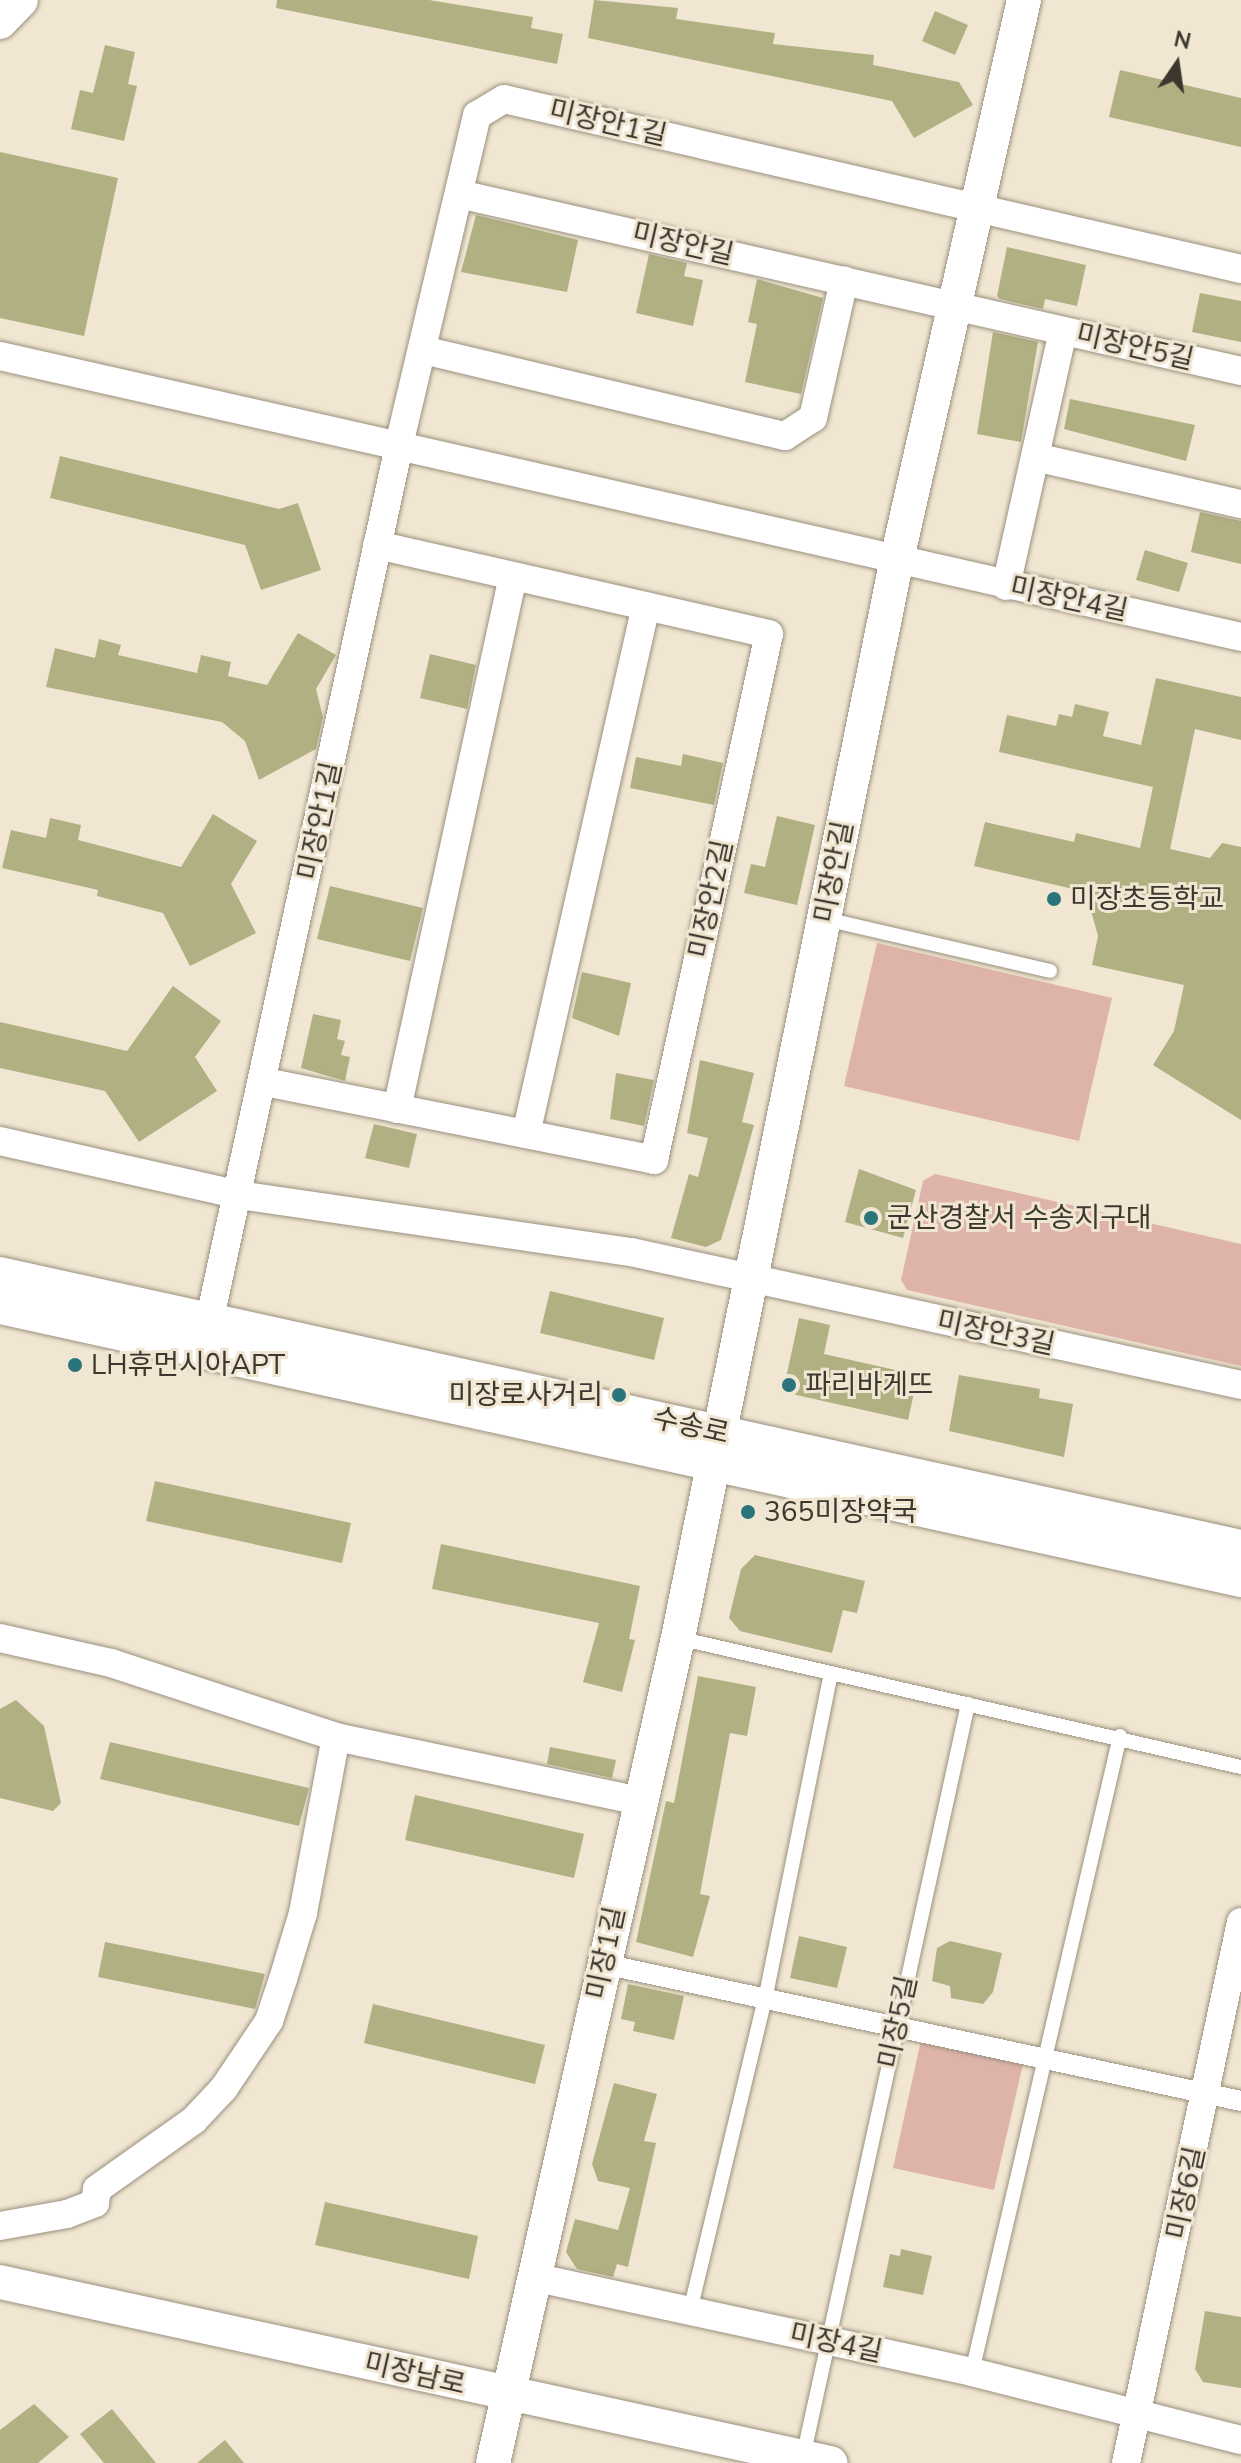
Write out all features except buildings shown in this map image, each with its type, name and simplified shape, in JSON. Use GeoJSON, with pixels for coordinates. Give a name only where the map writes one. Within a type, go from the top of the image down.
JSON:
{"type":"FeatureCollection","features":[{"type":"Feature","properties":{"kind":"street"},"geometry":{"type":"LineString","coordinates":[[0,22],[21,0]]}},
{"type":"Feature","properties":{"kind":"street","name":"미장안길"},"geometry":{"type":"LineString","coordinates":[[718,1447],[897,559],[1024,0]]}},
{"type":"Feature","properties":{"kind":"street","name":"미장안1길"},"geometry":{"type":"LineString","coordinates":[[210,1318],[265,1082],[377,545],[477,115],[504,99],[1241,269]]}},
{"type":"Feature","properties":{"kind":"street","name":"미장안길"},"geometry":{"type":"LineString","coordinates":[[459,194],[953,303]]}},
{"type":"Feature","properties":{"kind":"street"},"geometry":{"type":"LineString","coordinates":[[423,350],[785,436],[813,418],[844,280]]}},
{"type":"Feature","properties":{"kind":"street"},"geometry":{"type":"LineString","coordinates":[[953,303],[1063,331]]}},
{"type":"Feature","properties":{"kind":"street","name":"미장안5길"},"geometry":{"type":"LineString","coordinates":[[1006,586],[1063,331],[1241,371]]}},
{"type":"Feature","properties":{"kind":"street"},"geometry":{"type":"LineString","coordinates":[[0,356],[897,559]]}},
{"type":"Feature","properties":{"kind":"street"},"geometry":{"type":"LineString","coordinates":[[1035,457],[1241,504]]}},
{"type":"Feature","properties":{"kind":"street","name":"미장안2길"},"geometry":{"type":"LineString","coordinates":[[265,1082],[654,1160],[769,634],[377,545]]}},
{"type":"Feature","properties":{"kind":"street","name":"미장안4길"},"geometry":{"type":"LineString","coordinates":[[897,559],[1241,637]]}},
{"type":"Feature","properties":{"kind":"street"},"geometry":{"type":"LineString","coordinates":[[397,1109],[513,576]]}},
{"type":"Feature","properties":{"kind":"street"},"geometry":{"type":"LineString","coordinates":[[526,1134],[646,606]]}},
{"type":"Feature","properties":{"kind":"street"},"geometry":{"type":"LineString","coordinates":[[0,1141],[239,1195],[631,1252],[751,1280]]}},
{"type":"Feature","properties":{"kind":"street","name":"수송로"},"geometry":{"type":"LineString","coordinates":[[0,1274],[210,1318],[1241,1580]]}},
{"type":"Feature","properties":{"kind":"street","name":"미장안3길"},"geometry":{"type":"LineString","coordinates":[[751,1280],[1241,1385]]}},
{"type":"Feature","properties":{"kind":"street","name":"수송로"},"geometry":{"type":"LineString","coordinates":[[0,1307],[1241,1547]]}},
{"type":"Feature","properties":{"kind":"street","name":"미장1길"},"geometry":{"type":"LineString","coordinates":[[493,2463],[718,1447]]}},
{"type":"Feature","properties":{"kind":"street"},"geometry":{"type":"LineString","coordinates":[[0,1638],[111,1663],[336,1737],[624,1793],[639,1801]]}},
{"type":"Feature","properties":{"kind":"street"},"geometry":{"type":"LineString","coordinates":[[0,2226],[67,2214],[95,2203],[97,2189],[194,2120],[224,2088],[269,2021],[283,1979],[303,1913],[336,1737]]}},
{"type":"Feature","properties":{"kind":"street","name":"미장6길"},"geometry":{"type":"LineString","coordinates":[[1126,2463],[1241,1922]]}},
{"type":"Feature","properties":{"kind":"street"},"geometry":{"type":"LineString","coordinates":[[604,1964],[897,2023],[1241,2101]]}},
{"type":"Feature","properties":{"kind":"street","name":"미장4길"},"geometry":{"type":"LineString","coordinates":[[533,2277],[972,2372],[1241,2440]]}},
{"type":"Feature","properties":{"kind":"street","name":"미장남로"},"geometry":{"type":"LineString","coordinates":[[0,2282],[812,2461]]}},
{"type":"Feature","properties":{"kind":"lane"},"geometry":{"type":"LineString","coordinates":[[824,919],[1050,971]]}},
{"type":"Feature","properties":{"kind":"lane"},"geometry":{"type":"LineString","coordinates":[[678,1638],[830,1677],[1120,1736],[1241,1767]]}},
{"type":"Feature","properties":{"kind":"lane"},"geometry":{"type":"LineString","coordinates":[[690,2311],[766,1995],[830,1677]]}},
{"type":"Feature","properties":{"kind":"lane","name":"미장5길"},"geometry":{"type":"LineString","coordinates":[[812,2461],[829,2341],[968,1704]]}},
{"type":"Feature","properties":{"kind":"lane"},"geometry":{"type":"LineString","coordinates":[[972,2372],[1042,2056],[1120,1736]]}},
{"type":"Feature","properties":{"kind":"shaded area"},"geometry":{"type":"Polygon","coordinates":[[[877,943],[1112,998],[1079,1141],[844,1086],[877,943]]]}},
{"type":"Feature","properties":{"kind":"shaded area"},"geometry":{"type":"Polygon","coordinates":[[[935,1174],[1241,1244],[1241,1366],[907,1290],[901,1280],[923,1181],[935,1174]]]}},
{"type":"Feature","properties":{"kind":"shaded area"},"geometry":{"type":"Polygon","coordinates":[[[921,2040],[1023,2064],[994,2190],[893,2168],[921,2040]]]}},
{"type":"Feature","properties":{"kind":"place","name":"미장초등학교"},"geometry":{"type":"Point","coordinates":[1054,899]}},
{"type":"Feature","properties":{"kind":"place","name":"군산경찰서 수송지구대"},"geometry":{"type":"Point","coordinates":[871,1218]}},
{"type":"Feature","properties":{"kind":"place","name":"LH휴먼시아APT"},"geometry":{"type":"Point","coordinates":[75,1365]}},
{"type":"Feature","properties":{"kind":"place","name":"파리바게뜨"},"geometry":{"type":"Point","coordinates":[789,1385]}},
{"type":"Feature","properties":{"kind":"place","name":"미장로사거리"},"geometry":{"type":"Point","coordinates":[619,1395]}},
{"type":"Feature","properties":{"kind":"place","name":"365미장약국"},"geometry":{"type":"Point","coordinates":[748,1512]}}]}
